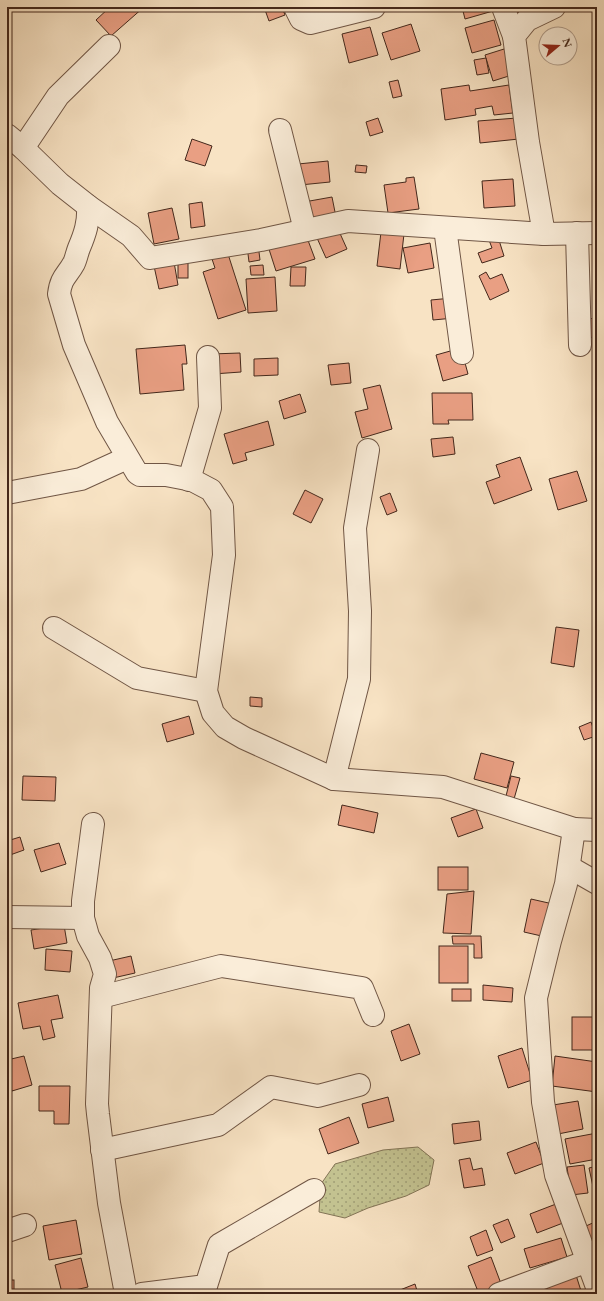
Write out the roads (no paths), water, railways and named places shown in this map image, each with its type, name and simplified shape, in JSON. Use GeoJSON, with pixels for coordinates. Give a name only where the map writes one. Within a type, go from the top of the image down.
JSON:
{"type":"FeatureCollection","features":[{"type":"Feature","properties":{"kind":"street"},"geometry":{"type":"LineString","coordinates":[[295,7],[301,19],[310,23],[374,7]]}},
{"type":"Feature","properties":{"kind":"street"},"geometry":{"type":"LineString","coordinates":[[503,7],[514,36],[528,142],[544,234]]}},
{"type":"Feature","properties":{"kind":"street"},"geometry":{"type":"LineString","coordinates":[[514,36],[527,20],[554,7]]}},
{"type":"Feature","properties":{"kind":"street"},"geometry":{"type":"LineString","coordinates":[[109,46],[15,141],[60,184],[88,206],[131,236],[150,258],[261,240],[348,221],[544,234],[587,233],[580,345]]}},
{"type":"Feature","properties":{"kind":"street"},"geometry":{"type":"LineString","coordinates":[[280,130],[305,230]]}},
{"type":"Feature","properties":{"kind":"street"},"geometry":{"type":"LineString","coordinates":[[88,206],[89,217],[87,229],[74,264],[64,276],[60,285],[59,294],[74,345],[107,422],[134,469],[140,475],[166,475],[189,480],[211,490],[222,507],[224,555],[206,691],[213,713],[225,727],[244,738],[334,779],[443,787],[574,829],[597,830]]}},
{"type":"Feature","properties":{"kind":"street"},"geometry":{"type":"LineString","coordinates":[[444,228],[462,353]]}},
{"type":"Feature","properties":{"kind":"street"},"geometry":{"type":"LineString","coordinates":[[189,480],[210,408],[208,357]]}},
{"type":"Feature","properties":{"kind":"street"},"geometry":{"type":"LineString","coordinates":[[334,779],[359,679],[360,611],[355,528],[368,450]]}},
{"type":"Feature","properties":{"kind":"street"},"geometry":{"type":"LineString","coordinates":[[7,493],[82,479],[128,458]]}},
{"type":"Feature","properties":{"kind":"street"},"geometry":{"type":"LineString","coordinates":[[54,628],[137,678],[206,691]]}},
{"type":"Feature","properties":{"kind":"street"},"geometry":{"type":"LineString","coordinates":[[93,824],[83,918],[88,936],[100,958],[105,974],[101,988],[97,1104],[109,1204],[126,1294]]}},
{"type":"Feature","properties":{"kind":"street"},"geometry":{"type":"LineString","coordinates":[[574,829],[566,884],[536,998],[543,1102],[556,1175],[597,1287]]}},
{"type":"Feature","properties":{"kind":"street"},"geometry":{"type":"LineString","coordinates":[[569,867],[597,883]]}},
{"type":"Feature","properties":{"kind":"street"},"geometry":{"type":"LineString","coordinates":[[7,917],[83,918]]}},
{"type":"Feature","properties":{"kind":"street"},"geometry":{"type":"LineString","coordinates":[[101,997],[221,966],[362,988],[373,1015]]}},
{"type":"Feature","properties":{"kind":"street"},"geometry":{"type":"LineString","coordinates":[[102,1150],[218,1125],[271,1088],[318,1096],[359,1085]]}},
{"type":"Feature","properties":{"kind":"street"},"geometry":{"type":"LineString","coordinates":[[142,1294],[206,1286],[219,1245],[314,1190]]}},
{"type":"Feature","properties":{"kind":"street"},"geometry":{"type":"LineString","coordinates":[[499,1294],[588,1261]]}}]}
